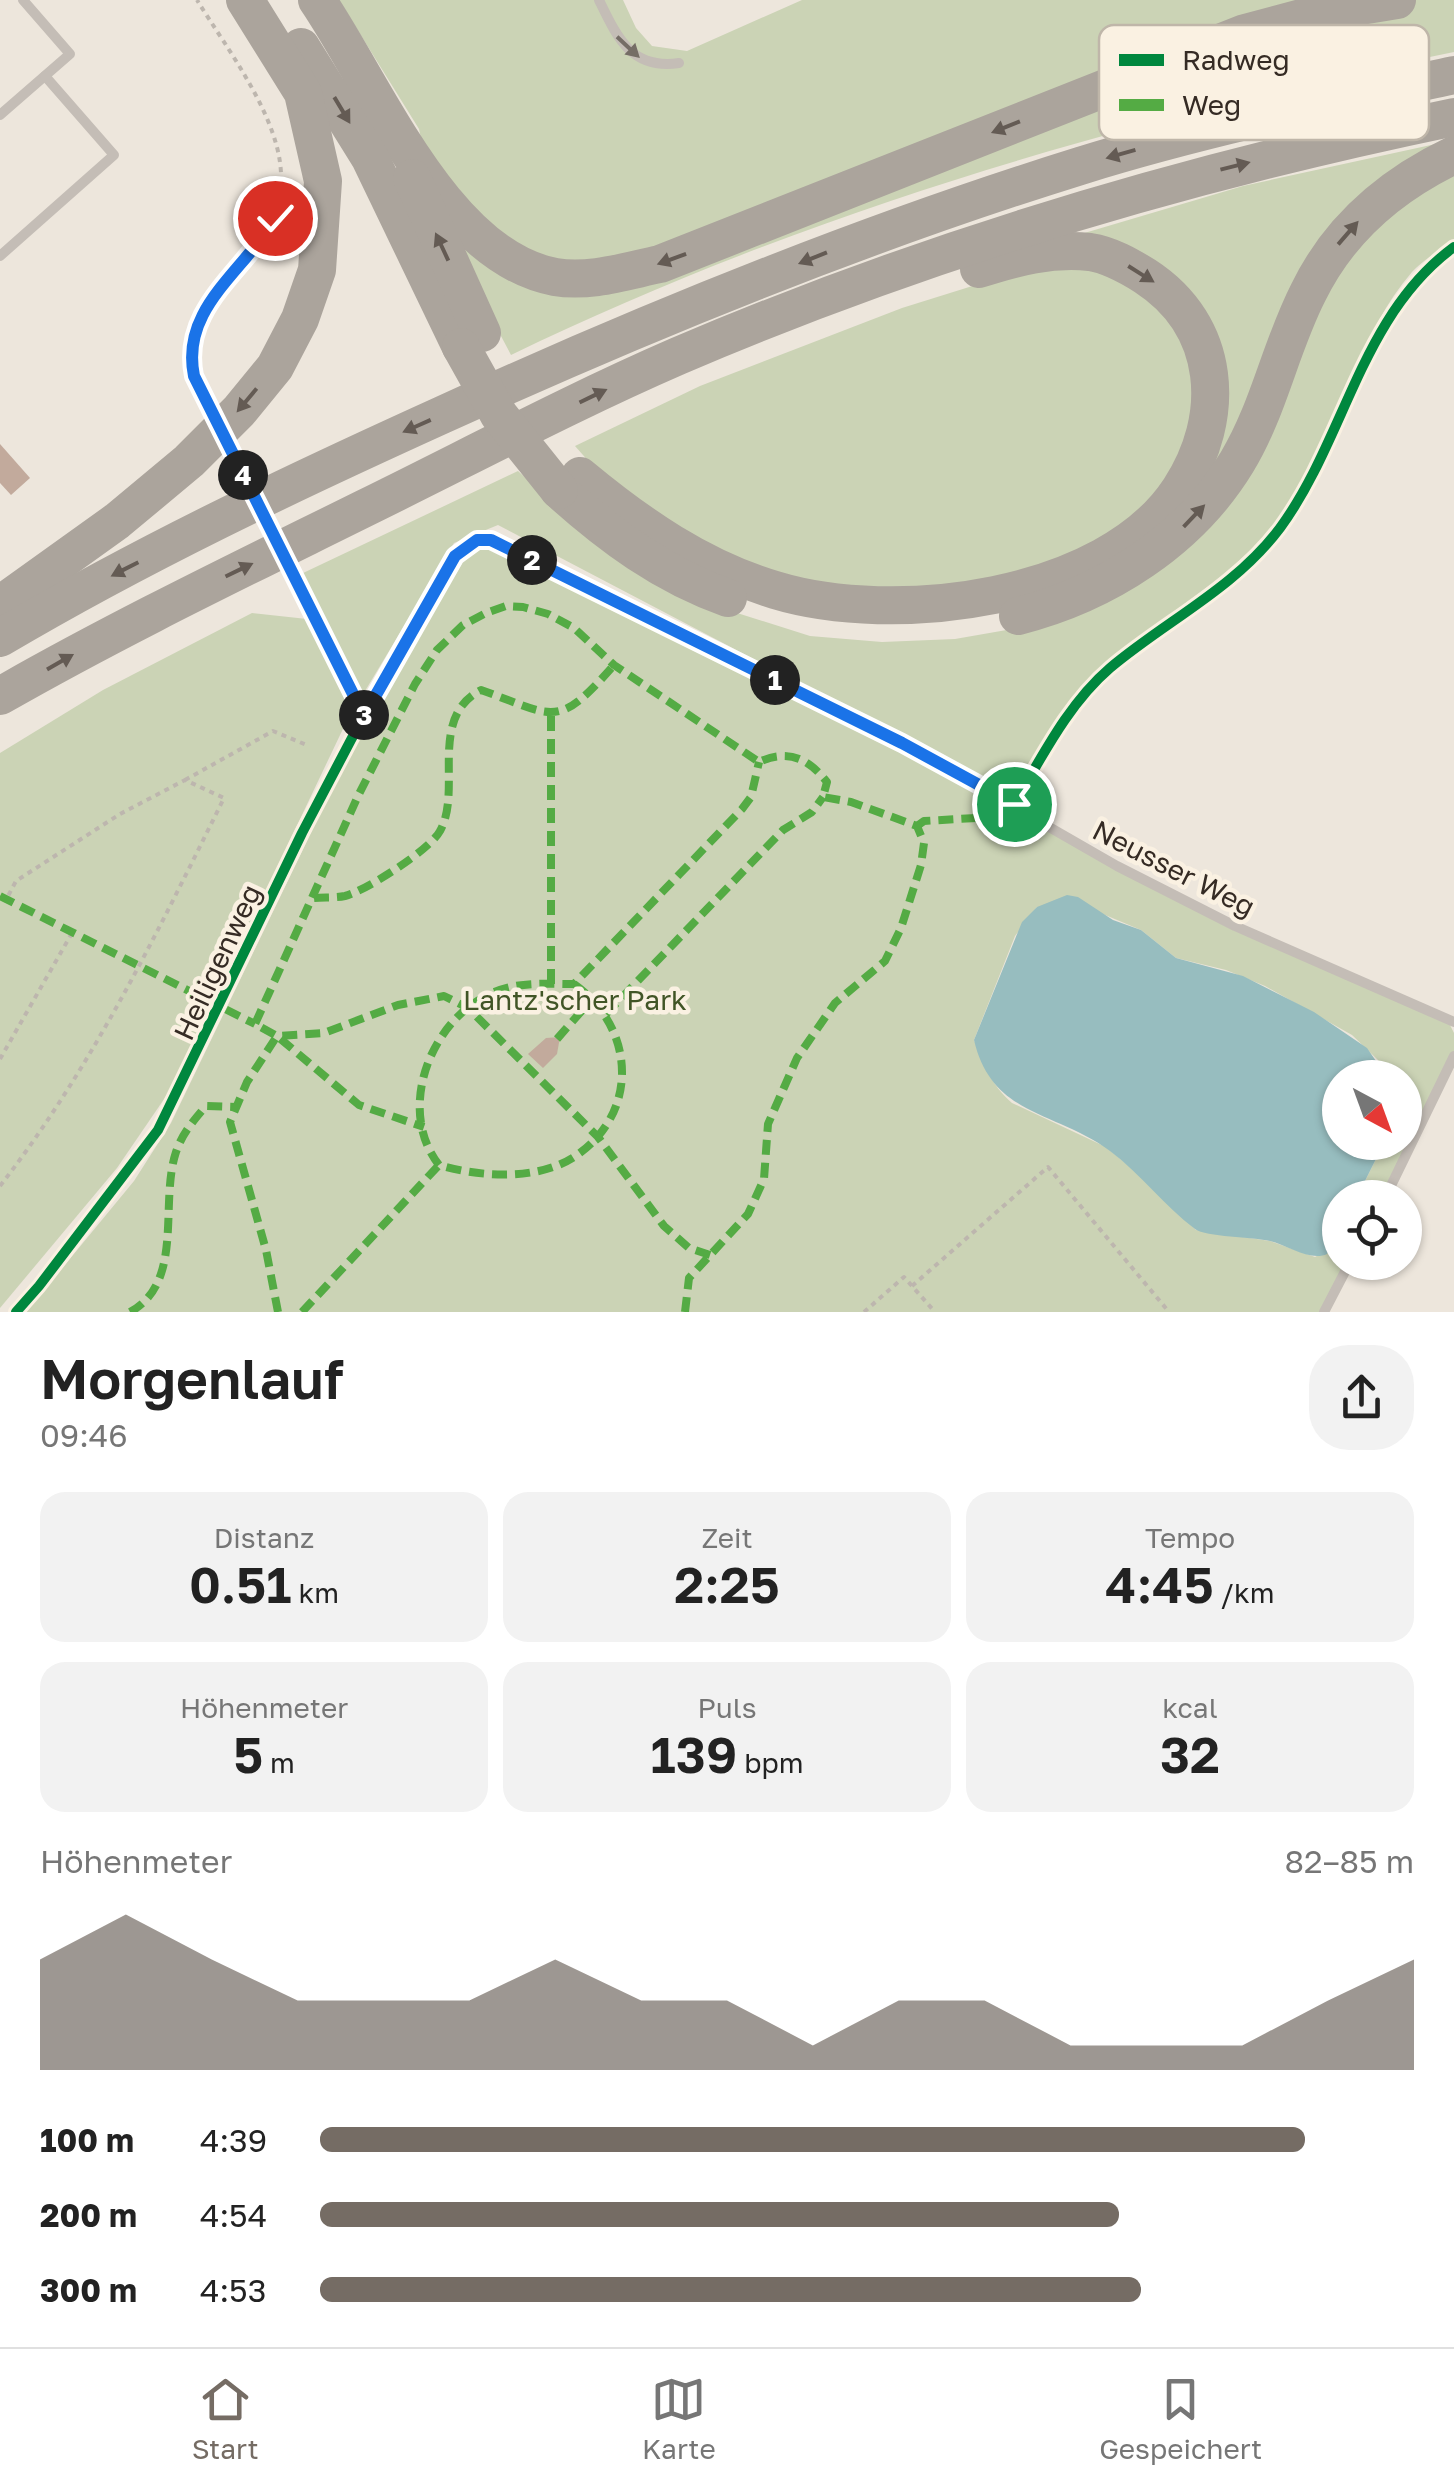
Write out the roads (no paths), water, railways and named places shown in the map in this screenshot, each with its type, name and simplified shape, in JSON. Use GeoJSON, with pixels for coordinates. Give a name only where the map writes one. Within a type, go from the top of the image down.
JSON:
{"type":"FeatureCollection","features":[{"type":"Feature","properties":{"kind":"highway"},"geometry":{"type":"LineString","coordinates":[[0,605],[117,521],[188,461],[239,411],[275,366],[300,319],[316,270],[323,181],[302,94],[245,0]]}},
{"type":"Feature","properties":{"kind":"highway"},"geometry":{"type":"LineString","coordinates":[[268,0],[334,96],[472,341]]}},
{"type":"Feature","properties":{"kind":"highway"},"geometry":{"type":"LineString","coordinates":[[317,0],[394,126],[445,200],[478,238],[514,263],[555,277],[600,278],[660,264],[1099,90]]}},
{"type":"Feature","properties":{"kind":"highway"},"geometry":{"type":"LineString","coordinates":[[1273,25],[1398,0]]}},
{"type":"Feature","properties":{"kind":"highway"},"geometry":{"type":"LineString","coordinates":[[1429,81],[1454,75]]}},
{"type":"Feature","properties":{"kind":"highway"},"geometry":{"type":"LineString","coordinates":[[1429,123],[1454,117]]}},
{"type":"Feature","properties":{"kind":"highway"},"geometry":{"type":"LineString","coordinates":[[394,126],[499,415],[570,483],[673,546],[777,591],[890,606],[948,604],[1038,585],[1117,547],[1153,520],[1178,493],[1209,429],[1209,362],[1188,319],[1162,287],[1128,265],[1094,253],[1053,251],[1021,256],[948,278],[819,326],[680,356]]}},
{"type":"Feature","properties":{"kind":"highway"},"geometry":{"type":"LineString","coordinates":[[0,638],[279,489],[614,337],[847,245],[1080,166],[1173,140]]}},
{"type":"Feature","properties":{"kind":"highway"},"geometry":{"type":"LineString","coordinates":[[0,696],[119,628],[680,356],[863,282],[1091,206],[1198,175],[1352,140]]}},
{"type":"Feature","properties":{"kind":"highway"},"geometry":{"type":"LineString","coordinates":[[570,483],[599,527],[678,578],[756,608],[825,626],[884,631],[957,628],[1068,602],[1153,553],[1212,498],[1254,429],[1307,294],[1331,253],[1378,202],[1411,177],[1454,154]]}},
{"type":"Feature","properties":{"kind":"lane"},"geometry":{"type":"LineString","coordinates":[[0,115],[70,54],[23,0]]}},
{"type":"Feature","properties":{"kind":"lane"},"geometry":{"type":"LineString","coordinates":[[598,0],[628,52],[654,64],[679,63]]}},
{"type":"Feature","properties":{"kind":"lane"},"geometry":{"type":"LineString","coordinates":[[0,256],[114,155],[44,76]]}},
{"type":"Feature","properties":{"kind":"lane","name":"Neusser Weg"},"geometry":{"type":"LineString","coordinates":[[455,556],[477,540],[491,540],[902,743],[1117,866],[1218,917],[1454,1022]]}},
{"type":"Feature","properties":{"kind":"lane","name":"Heiligenweg"},"geometry":{"type":"LineString","coordinates":[[16,1312],[99,1211],[158,1130],[298,831],[455,556]]}},
{"type":"Feature","properties":{"kind":"lane"},"geometry":{"type":"LineString","coordinates":[[1394,1180],[1454,1056]]}},
{"type":"Feature","properties":{"kind":"lane"},"geometry":{"type":"LineString","coordinates":[[1324,1312],[1341,1280]]}},
{"type":"Feature","properties":{"kind":"water"},"geometry":{"type":"Polygon","coordinates":[[[1067,895],[1078,897],[1113,920],[1141,930],[1176,958],[1243,976],[1314,1012],[1367,1048],[1375,1060],[1322,1060],[1322,1160],[1376,1160],[1366,1180],[1322,1180],[1322,1256],[1270,1241],[1195,1229],[1110,1151],[1028,1109],[995,1084],[974,1040],[1022,922],[1037,907],[1067,895]]]}},
{"type":"Feature","properties":{"kind":"park label","name":"Lantz'scher Park"},"geometry":{"type":"Point","coordinates":[575,999]}}]}
